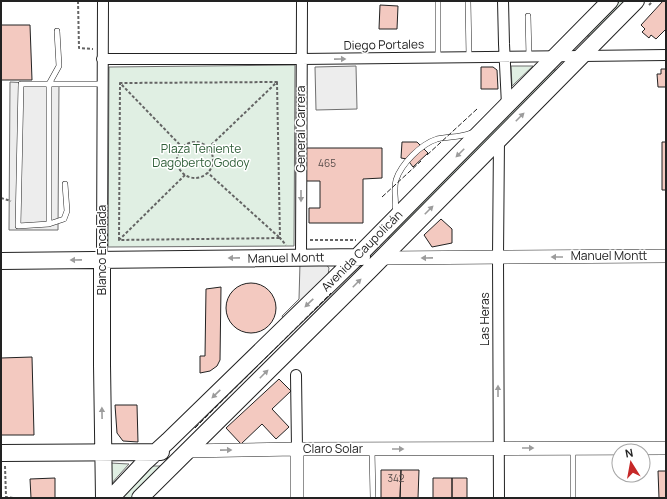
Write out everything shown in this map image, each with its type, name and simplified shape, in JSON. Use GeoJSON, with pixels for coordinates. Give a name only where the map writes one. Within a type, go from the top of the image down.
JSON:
{"type":"FeatureCollection","features":[{"type":"Feature","properties":{"kind":"main road","name":"Avenida Caupolicán"},"geometry":{"type":"LineString","coordinates":[[111,498],[355,250],[390,223],[610,1]]}},
{"type":"Feature","properties":{"kind":"main road","name":"Avenida Caupolicán"},"geometry":{"type":"LineString","coordinates":[[140,498],[382,258],[636,1]]}},
{"type":"Feature","properties":{"kind":"main road","name":"Manuel Montt"},"geometry":{"type":"LineString","coordinates":[[1,261],[301,253],[355,250],[382,258]]}},
{"type":"Feature","properties":{"kind":"main road","name":"Blanco Encalada"},"geometry":{"type":"LineString","coordinates":[[102,259],[104,498]]}},
{"type":"Feature","properties":{"kind":"main road","name":"Claro Solar"},"geometry":{"type":"LineString","coordinates":[[3,453],[186,451]]}},
{"type":"Feature","properties":{"kind":"street","name":"Blanco Encalada"},"geometry":{"type":"LineString","coordinates":[[102,259],[103,1]]}},
{"type":"Feature","properties":{"kind":"street","name":"General Carrera"},"geometry":{"type":"LineString","coordinates":[[301,253],[302,1]]}},
{"type":"Feature","properties":{"kind":"street"},"geometry":{"type":"LineString","coordinates":[[503,1],[507,105]]}},
{"type":"Feature","properties":{"kind":"street","name":"Diego Portales"},"geometry":{"type":"LineString","coordinates":[[102,54],[301,59],[666,56]]}},
{"type":"Feature","properties":{"kind":"street","name":"Las Heras"},"geometry":{"type":"LineString","coordinates":[[499,139],[499,498]]}},
{"type":"Feature","properties":{"kind":"street","name":"Manuel Montt"},"geometry":{"type":"LineString","coordinates":[[382,258],[666,256]]}},
{"type":"Feature","properties":{"kind":"street"},"geometry":{"type":"LineString","coordinates":[[296,375],[298,449],[297,498]]}},
{"type":"Feature","properties":{"kind":"street","name":"Claro Solar"},"geometry":{"type":"LineString","coordinates":[[186,451],[298,449],[666,448]]}},
{"type":"Feature","properties":{"kind":"lane"},"geometry":{"type":"LineString","coordinates":[[438,1],[438,58]]}},
{"type":"Feature","properties":{"kind":"lane"},"geometry":{"type":"LineString","coordinates":[[468,1],[469,57]]}},
{"type":"Feature","properties":{"kind":"lane"},"geometry":{"type":"LineString","coordinates":[[528,16],[529,57]]}},
{"type":"Feature","properties":{"kind":"lane"},"geometry":{"type":"LineString","coordinates":[[49,224],[49,84],[59,66],[56,31]]}},
{"type":"Feature","properties":{"kind":"lane"},"geometry":{"type":"LineString","coordinates":[[65,184],[67,211],[64,219],[49,224],[18,226],[20,84],[102,84]]}},
{"type":"Feature","properties":{"kind":"lane"},"geometry":{"type":"LineString","coordinates":[[390,223],[396,208],[396,180],[402,168],[416,152],[436,140],[461,137],[479,130],[488,124]]}},
{"type":"Feature","properties":{"kind":"lane"},"geometry":{"type":"LineString","coordinates":[[572,448],[573,498]]}},
{"type":"Feature","properties":{"kind":"lane"},"geometry":{"type":"LineString","coordinates":[[372,449],[373,498]]}},
{"type":"Feature","properties":{"kind":"path"},"geometry":{"type":"LineString","coordinates":[[78,1],[79,48],[102,54]]}},
{"type":"Feature","properties":{"kind":"path"},"geometry":{"type":"LineString","coordinates":[[120,84],[277,82]]}},
{"type":"Feature","properties":{"kind":"path"},"geometry":{"type":"LineString","coordinates":[[208,148],[277,82]]}},
{"type":"Feature","properties":{"kind":"path"},"geometry":{"type":"LineString","coordinates":[[277,82],[280,238]]}},
{"type":"Feature","properties":{"kind":"path"},"geometry":{"type":"LineString","coordinates":[[120,84],[183,148]]}},
{"type":"Feature","properties":{"kind":"path"},"geometry":{"type":"LineString","coordinates":[[118,240],[120,84]]}},
{"type":"Feature","properties":{"kind":"path"},"geometry":{"type":"LineString","coordinates":[[196,142],[208,148],[212,154],[213,161],[212,167],[208,173],[199,178],[192,178],[185,175],[180,170],[178,164],[179,153],[183,148],[196,142]]}},
{"type":"Feature","properties":{"kind":"path"},"geometry":{"type":"LineString","coordinates":[[208,173],[280,238]]}},
{"type":"Feature","properties":{"kind":"path"},"geometry":{"type":"LineString","coordinates":[[118,240],[185,175]]}},
{"type":"Feature","properties":{"kind":"path"},"geometry":{"type":"LineString","coordinates":[[118,240],[280,238]]}},
{"type":"Feature","properties":{"kind":"path"},"geometry":{"type":"LineString","coordinates":[[301,253],[305,248],[305,240],[356,240],[355,250]]}},
{"type":"Feature","properties":{"kind":"path"},"geometry":{"type":"LineString","coordinates":[[3,453],[6,497],[13,498]]}},
{"type":"Feature","properties":{"kind":"green space"},"geometry":{"type":"Polygon","coordinates":[[[620,1],[629,1],[594,36],[585,36],[620,1]]]}},
{"type":"Feature","properties":{"kind":"green space","name":"Plaza Teniente Dagoberto Godoy"},"geometry":{"type":"Polygon","coordinates":[[[295,65],[294,246],[108,247],[109,67],[295,65]]]}},
{"type":"Feature","properties":{"kind":"green space"},"geometry":{"type":"Polygon","coordinates":[[[511,66],[533,66],[512,86],[511,66]]]}},
{"type":"Feature","properties":{"kind":"green space"},"geometry":{"type":"Polygon","coordinates":[[[550,70],[560,70],[392,238],[384,238],[550,70]]]}},
{"type":"Feature","properties":{"kind":"green space"},"geometry":{"type":"Polygon","coordinates":[[[110,463],[129,464],[110,485],[110,463]]]}},
{"type":"Feature","properties":{"kind":"green space"},"geometry":{"type":"Polygon","coordinates":[[[153,466],[162,466],[131,498],[122,498],[153,466]]]}},
{"type":"Feature","properties":{"kind":"shaded area"},"geometry":{"type":"Polygon","coordinates":[[[356,66],[357,109],[316,110],[315,67],[356,66]]]}},
{"type":"Feature","properties":{"kind":"shaded area"},"geometry":{"type":"Polygon","coordinates":[[[10,82],[49,84],[59,83],[58,230],[9,230],[10,82]]]}},
{"type":"Feature","properties":{"kind":"shaded area"},"geometry":{"type":"Polygon","coordinates":[[[300,263],[325,263],[329,268],[328,275],[284,320],[282,316],[299,299],[300,263]]]}},
{"type":"Feature","properties":{"kind":"building"},"geometry":{"type":"Polygon","coordinates":[[[663,1],[666,1],[666,29],[656,39],[651,35],[649,38],[642,32],[645,29],[641,25],[663,1]]]}},
{"type":"Feature","properties":{"kind":"building"},"geometry":{"type":"Polygon","coordinates":[[[380,5],[398,6],[397,29],[379,29],[380,5]]]}},
{"type":"Feature","properties":{"kind":"building"},"geometry":{"type":"Polygon","coordinates":[[[1,25],[30,25],[32,80],[1,80],[1,25]]]}},
{"type":"Feature","properties":{"kind":"building"},"geometry":{"type":"Polygon","coordinates":[[[481,67],[493,67],[497,70],[498,89],[481,89],[481,67]]]}},
{"type":"Feature","properties":{"kind":"building"},"geometry":{"type":"Polygon","coordinates":[[[661,69],[666,69],[666,87],[658,87],[657,74],[661,74],[661,69]]]}},
{"type":"Feature","properties":{"kind":"building"},"geometry":{"type":"Polygon","coordinates":[[[402,142],[417,142],[428,153],[413,167],[407,159],[401,158],[402,142]]]}},
{"type":"Feature","properties":{"kind":"building"},"geometry":{"type":"Polygon","coordinates":[[[662,142],[666,142],[666,190],[662,190],[662,142]]]}},
{"type":"Feature","properties":{"kind":"building"},"geometry":{"type":"Polygon","coordinates":[[[306,148],[382,148],[382,178],[363,179],[363,223],[309,223],[309,208],[320,208],[320,181],[306,181],[306,148]]]}},
{"type":"Feature","properties":{"kind":"building"},"geometry":{"type":"Polygon","coordinates":[[[441,219],[452,229],[452,243],[432,247],[424,235],[441,219]]]}},
{"type":"Feature","properties":{"kind":"building"},"geometry":{"type":"Polygon","coordinates":[[[251,283],[260,285],[271,294],[276,308],[274,317],[265,328],[251,333],[242,331],[231,322],[226,308],[228,299],[237,288],[251,283]]]}},
{"type":"Feature","properties":{"kind":"building"},"geometry":{"type":"Polygon","coordinates":[[[221,287],[220,360],[217,366],[210,371],[200,373],[200,356],[205,356],[206,289],[221,287]]]}},
{"type":"Feature","properties":{"kind":"building"},"geometry":{"type":"Polygon","coordinates":[[[32,357],[34,435],[1,435],[1,358],[32,357]]]}},
{"type":"Feature","properties":{"kind":"building"},"geometry":{"type":"Polygon","coordinates":[[[279,379],[291,391],[272,409],[289,427],[276,439],[262,424],[241,444],[226,428],[279,379]]]}},
{"type":"Feature","properties":{"kind":"building"},"geometry":{"type":"Polygon","coordinates":[[[115,405],[137,405],[138,442],[123,441],[117,433],[115,405]]]}},
{"type":"Feature","properties":{"kind":"building"},"geometry":{"type":"Polygon","coordinates":[[[381,470],[401,470],[400,498],[381,498],[381,470]]]}},
{"type":"Feature","properties":{"kind":"building"},"geometry":{"type":"Polygon","coordinates":[[[401,470],[419,470],[418,498],[400,498],[401,470]]]}},
{"type":"Feature","properties":{"kind":"building"},"geometry":{"type":"Polygon","coordinates":[[[658,471],[666,471],[666,498],[659,498],[658,471]]]}},
{"type":"Feature","properties":{"kind":"building"},"geometry":{"type":"Polygon","coordinates":[[[55,478],[55,498],[31,498],[30,479],[55,478]]]}},
{"type":"Feature","properties":{"kind":"building"},"geometry":{"type":"Polygon","coordinates":[[[433,478],[452,478],[452,498],[433,498],[433,478]]]}},
{"type":"Feature","properties":{"kind":"building"},"geometry":{"type":"Polygon","coordinates":[[[452,478],[467,478],[467,498],[452,498],[452,478]]]}},
{"type":"Feature","properties":{"kind":"fence"},"geometry":{"type":"LineString","coordinates":[[427,155],[477,109]]}},
{"type":"Feature","properties":{"kind":"fence"},"geometry":{"type":"LineString","coordinates":[[382,197],[421,161]]}},
{"type":"Feature","properties":{"kind":"fence"},"geometry":{"type":"LineString","coordinates":[[195,428],[331,293]]}}]}
